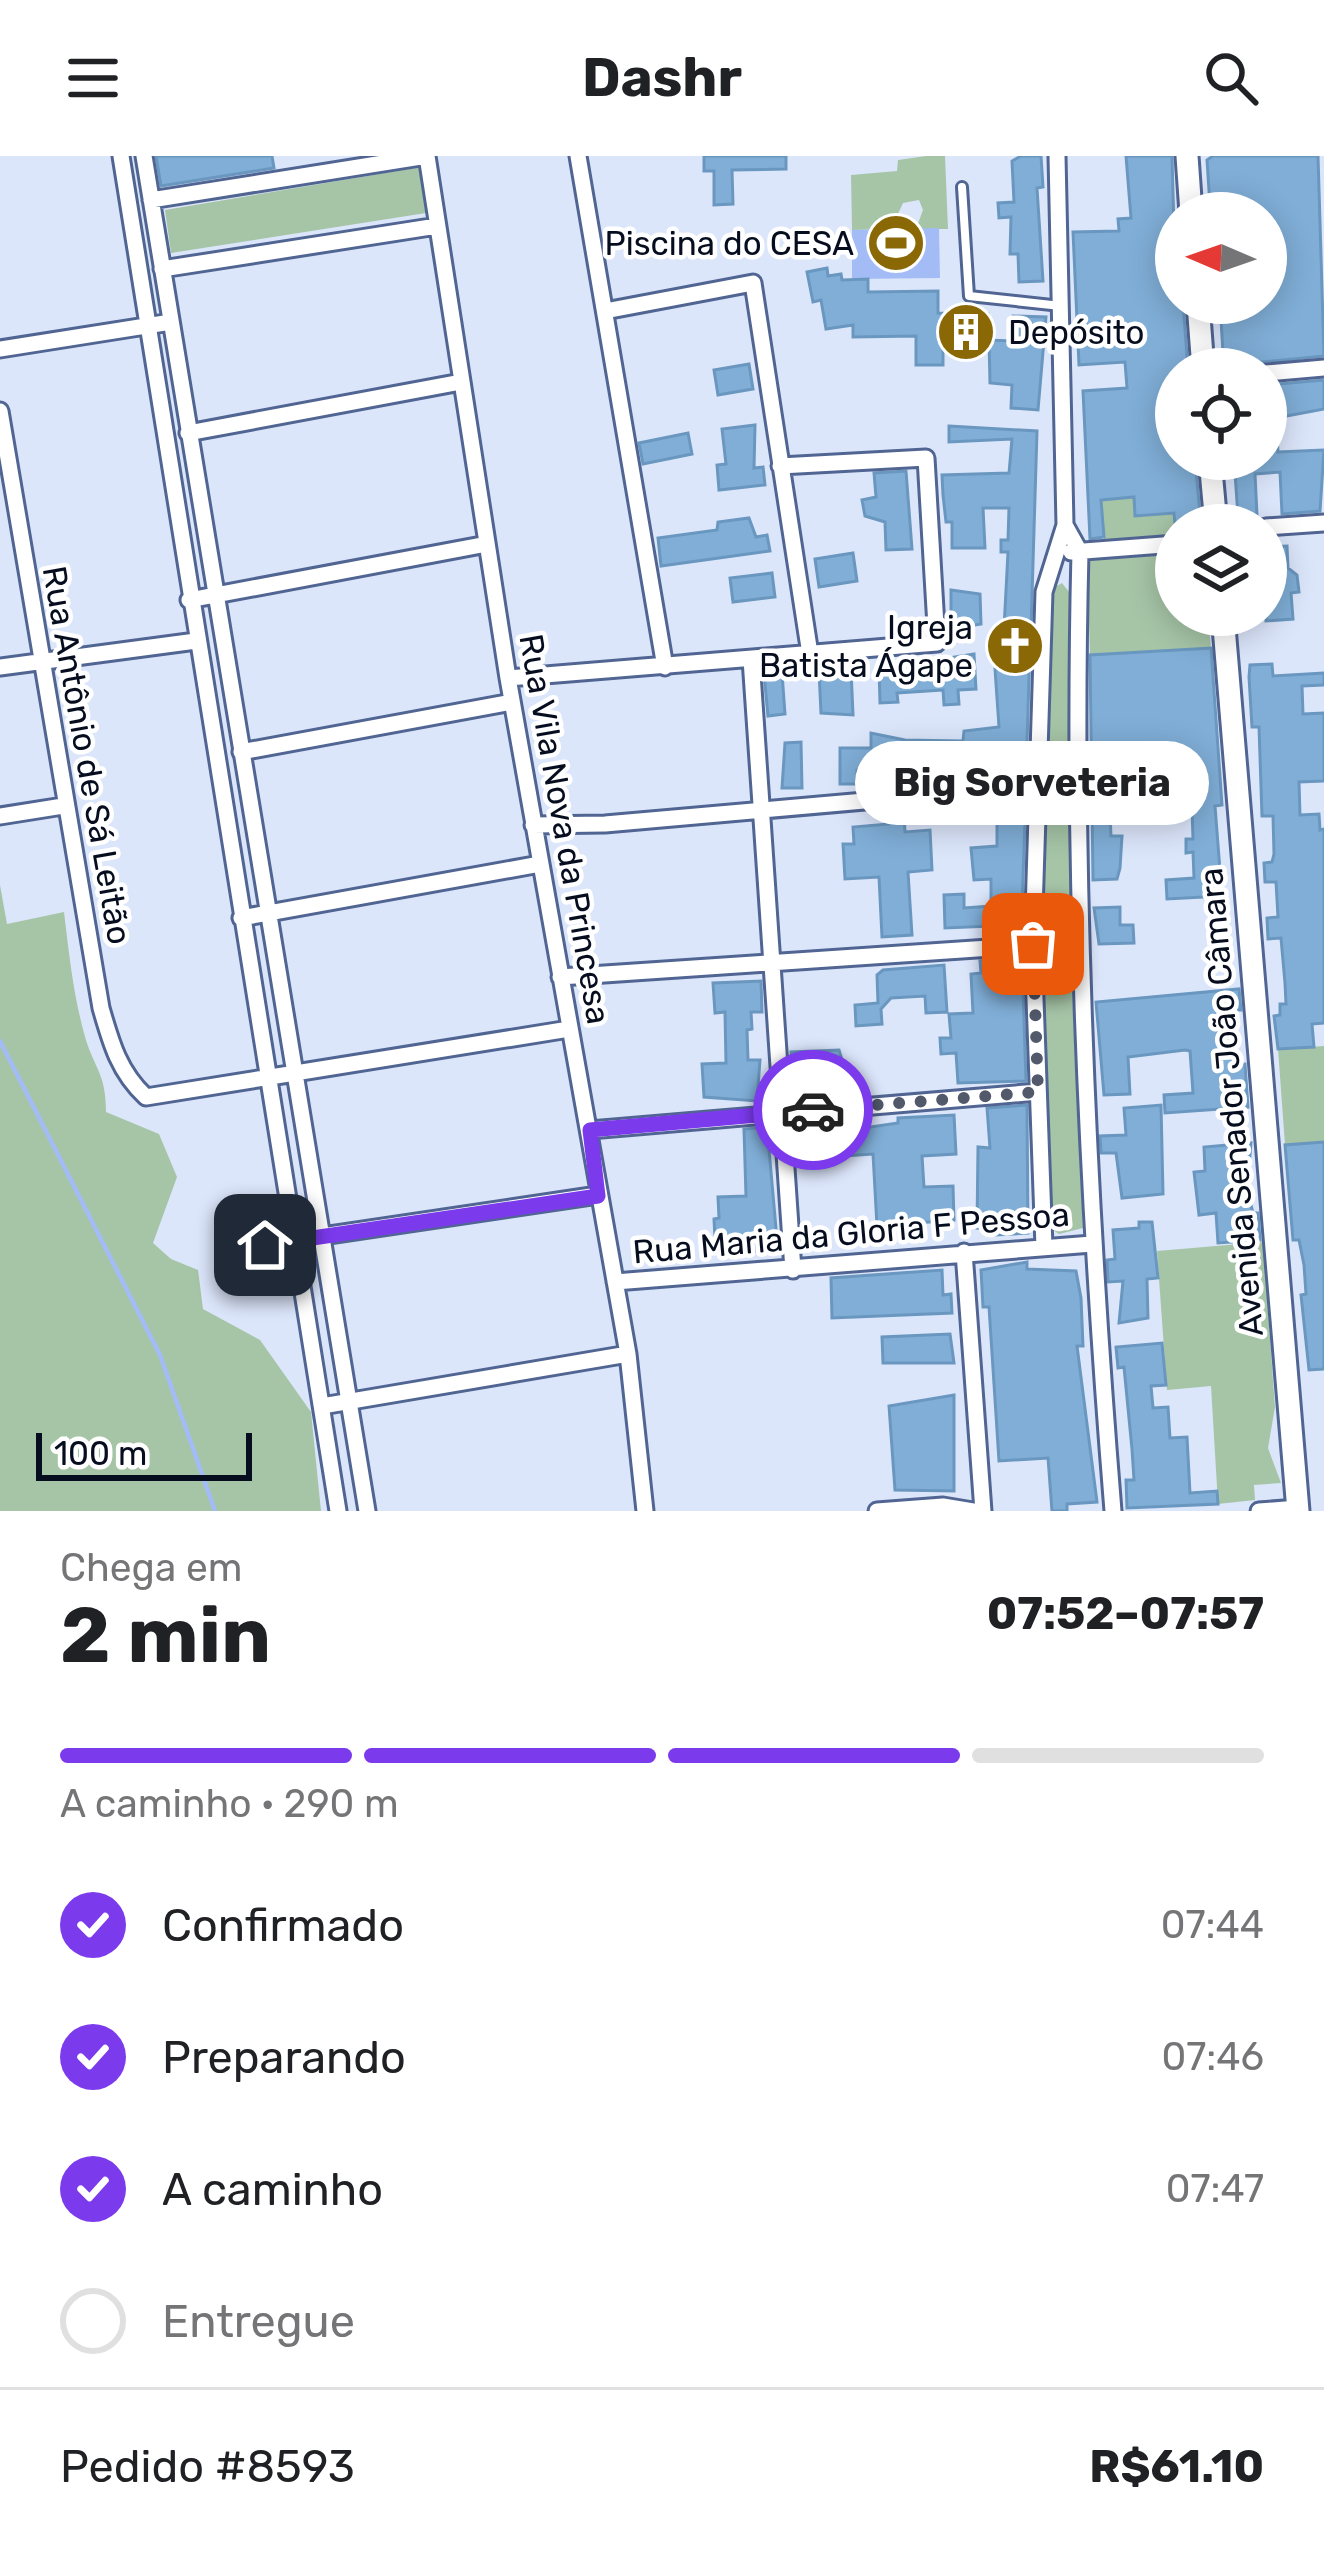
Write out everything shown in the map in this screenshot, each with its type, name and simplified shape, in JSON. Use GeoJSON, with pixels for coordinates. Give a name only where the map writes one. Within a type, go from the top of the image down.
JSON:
{"type":"FeatureCollection","features":[{"type":"Feature","properties":{"kind":"main road"},"geometry":{"type":"LineString","coordinates":[[1187,156],[1190,192]]}},
{"type":"Feature","properties":{"kind":"main road","name":"Avenida Senador João Câmara"},"geometry":{"type":"LineString","coordinates":[[1225,636],[1298,1509]]}},
{"type":"Feature","properties":{"kind":"street"},"geometry":{"type":"LineString","coordinates":[[121,156],[338,1511]]}},
{"type":"Feature","properties":{"kind":"street"},"geometry":{"type":"LineString","coordinates":[[144,156],[367,1511]]}},
{"type":"Feature","properties":{"kind":"street"},"geometry":{"type":"LineString","coordinates":[[151,200],[427,156]]}},
{"type":"Feature","properties":{"kind":"street","name":"Rua Vila Nova da Princesa"},"geometry":{"type":"LineString","coordinates":[[427,156],[512,702],[628,1354],[645,1511]]}},
{"type":"Feature","properties":{"kind":"street"},"geometry":{"type":"LineString","coordinates":[[578,156],[665,667]]}},
{"type":"Feature","properties":{"kind":"street"},"geometry":{"type":"LineString","coordinates":[[1044,1247],[1033,944],[1044,592],[1065,525],[1057,156]]}},
{"type":"Feature","properties":{"kind":"street"},"geometry":{"type":"LineString","coordinates":[[162,269],[437,226]]}},
{"type":"Feature","properties":{"kind":"street"},"geometry":{"type":"LineString","coordinates":[[605,311],[753,284],[810,654]]}},
{"type":"Feature","properties":{"kind":"street"},"geometry":{"type":"LineString","coordinates":[[0,349],[171,322]]}},
{"type":"Feature","properties":{"kind":"street"},"geometry":{"type":"LineString","coordinates":[[1287,371],[1324,368]]}},
{"type":"Feature","properties":{"kind":"street"},"geometry":{"type":"LineString","coordinates":[[188,433],[461,382]]}},
{"type":"Feature","properties":{"kind":"street","name":"Rua Antônio de Sá Leitão"},"geometry":{"type":"LineString","coordinates":[[0,411],[63,806],[101,1008],[116,1058],[146,1097],[267,1080]]}},
{"type":"Feature","properties":{"kind":"street"},"geometry":{"type":"LineString","coordinates":[[508,678],[938,643],[926,458],[780,466]]}},
{"type":"Feature","properties":{"kind":"street"},"geometry":{"type":"LineString","coordinates":[[1287,526],[1324,523]]}},
{"type":"Feature","properties":{"kind":"street"},"geometry":{"type":"LineString","coordinates":[[1065,525],[1080,552],[1079,942],[1092,1244],[1113,1511]]}},
{"type":"Feature","properties":{"kind":"street"},"geometry":{"type":"LineString","coordinates":[[189,600],[487,544]]}},
{"type":"Feature","properties":{"kind":"street"},"geometry":{"type":"LineString","coordinates":[[1059,553],[1155,546]]}},
{"type":"Feature","properties":{"kind":"street"},"geometry":{"type":"LineString","coordinates":[[0,667],[196,640]]}},
{"type":"Feature","properties":{"kind":"street"},"geometry":{"type":"LineString","coordinates":[[751,659],[793,1270]]}},
{"type":"Feature","properties":{"kind":"street"},"geometry":{"type":"LineString","coordinates":[[203,683],[229,679]]}},
{"type":"Feature","properties":{"kind":"street"},"geometry":{"type":"LineString","coordinates":[[241,752],[512,702]]}},
{"type":"Feature","properties":{"kind":"street"},"geometry":{"type":"LineString","coordinates":[[533,824],[604,824],[955,794]]}},
{"type":"Feature","properties":{"kind":"street"},"geometry":{"type":"LineString","coordinates":[[0,816],[63,806]]}},
{"type":"Feature","properties":{"kind":"street"},"geometry":{"type":"LineString","coordinates":[[241,918],[540,864]]}},
{"type":"Feature","properties":{"kind":"street"},"geometry":{"type":"LineString","coordinates":[[560,977],[1079,942]]}},
{"type":"Feature","properties":{"kind":"street"},"geometry":{"type":"LineString","coordinates":[[267,1080],[569,1029]]}},
{"type":"Feature","properties":{"kind":"street"},"geometry":{"type":"LineString","coordinates":[[590,1130],[1038,1092]]}},
{"type":"Feature","properties":{"kind":"street"},"geometry":{"type":"LineString","coordinates":[[234,1249],[598,1196]]}},
{"type":"Feature","properties":{"kind":"street","name":"Rua Maria da Gloria F Pessoa"},"geometry":{"type":"LineString","coordinates":[[615,1282],[1092,1244]]}},
{"type":"Feature","properties":{"kind":"street"},"geometry":{"type":"LineString","coordinates":[[964,1252],[983,1511]]}},
{"type":"Feature","properties":{"kind":"street"},"geometry":{"type":"LineString","coordinates":[[322,1406],[628,1354]]}},
{"type":"Feature","properties":{"kind":"street"},"geometry":{"type":"LineString","coordinates":[[1259,1511],[1298,1509]]}},
{"type":"Feature","properties":{"kind":"street"},"geometry":{"type":"LineString","coordinates":[[877,1511],[973,1511]]}},
{"type":"Feature","properties":{"kind":"lane"},"geometry":{"type":"LineString","coordinates":[[962,187],[969,296],[1063,307]]}},
{"type":"Feature","properties":{"kind":"green space"},"geometry":{"type":"Polygon","coordinates":[[[945,156],[948,229],[916,229],[923,210],[919,200],[903,203],[891,229],[852,230],[851,175],[897,171],[898,160],[945,156]]]}},
{"type":"Feature","properties":{"kind":"green space"},"geometry":{"type":"Polygon","coordinates":[[[421,167],[426,213],[171,253],[165,210],[421,167]]]}},
{"type":"Feature","properties":{"kind":"green space"},"geometry":{"type":"Polygon","coordinates":[[[1134,497],[1136,516],[1155,514],[1155,537],[1104,541],[1102,519],[1089,520],[1087,501],[1134,497]]]}},
{"type":"Feature","properties":{"kind":"green space"},"geometry":{"type":"Polygon","coordinates":[[[1155,553],[1155,636],[1210,636],[1211,648],[1090,655],[1087,561],[1155,553]]]}},
{"type":"Feature","properties":{"kind":"green space"},"geometry":{"type":"Polygon","coordinates":[[[1062,583],[1073,597],[1072,921],[1044,923],[1049,600],[1050,590],[1062,583]]]}},
{"type":"Feature","properties":{"kind":"green space"},"geometry":{"type":"Polygon","coordinates":[[[0,885],[7,924],[64,912],[77,1003],[101,1078],[106,1112],[159,1134],[177,1177],[153,1243],[171,1259],[198,1270],[203,1309],[260,1340],[311,1412],[321,1511],[0,1511],[0,885]]]}},
{"type":"Feature","properties":{"kind":"green space"},"geometry":{"type":"Polygon","coordinates":[[[1066,960],[1071,966],[1083,1228],[1059,1234],[1053,1230],[1040,967],[1066,960]]]}},
{"type":"Feature","properties":{"kind":"green space"},"geometry":{"type":"Polygon","coordinates":[[[1324,1046],[1324,1142],[1285,1145],[1278,1049],[1324,1046]]]}},
{"type":"Feature","properties":{"kind":"green space"},"geometry":{"type":"Polygon","coordinates":[[[1263,1242],[1275,1407],[1268,1448],[1281,1483],[1254,1485],[1255,1500],[1218,1504],[1211,1386],[1167,1390],[1157,1251],[1263,1242]]]}},
{"type":"Feature","properties":{"kind":"water","name":"Piscina do CESA"},"geometry":{"type":"Polygon","coordinates":[[[939,228],[940,278],[852,279],[852,230],[939,228]]]}},
{"type":"Feature","properties":{"kind":"building"},"geometry":{"type":"Polygon","coordinates":[[[156,156],[272,156],[274,168],[161,186],[156,156]]]}},
{"type":"Feature","properties":{"kind":"building"},"geometry":{"type":"Polygon","coordinates":[[[704,156],[786,156],[786,169],[732,170],[733,204],[714,205],[714,171],[704,171],[704,156]]]}},
{"type":"Feature","properties":{"kind":"building"},"geometry":{"type":"Polygon","coordinates":[[[1041,156],[1043,187],[1037,188],[1043,281],[1019,282],[1018,254],[1010,254],[1011,217],[999,218],[998,203],[1014,202],[1012,161],[1041,156]]]}},
{"type":"Feature","properties":{"kind":"building"},"geometry":{"type":"Polygon","coordinates":[[[1126,156],[1172,156],[1173,192],[1155,192],[1155,324],[1185,324],[1186,348],[1155,348],[1155,480],[1197,480],[1199,504],[1155,504],[1155,514],[1135,516],[1134,497],[1101,500],[1104,537],[1090,539],[1083,391],[1127,388],[1125,362],[1079,365],[1073,232],[1119,231],[1118,219],[1131,218],[1126,156]]]}},
{"type":"Feature","properties":{"kind":"building"},"geometry":{"type":"Polygon","coordinates":[[[1213,156],[1318,156],[1324,356],[1287,360],[1287,348],[1223,348],[1221,324],[1287,324],[1287,192],[1209,192],[1207,160],[1213,156]]]}},
{"type":"Feature","properties":{"kind":"building"},"geometry":{"type":"Polygon","coordinates":[[[827,268],[828,276],[841,274],[842,280],[868,279],[868,292],[938,291],[938,313],[988,314],[988,343],[943,343],[943,365],[916,365],[916,336],[853,337],[853,325],[826,329],[821,300],[813,302],[807,272],[827,268]]]}},
{"type":"Feature","properties":{"kind":"building"},"geometry":{"type":"Polygon","coordinates":[[[1013,316],[1046,317],[1038,410],[1011,408],[1012,385],[990,383],[989,340],[1012,341],[1013,316]]]}},
{"type":"Feature","properties":{"kind":"building"},"geometry":{"type":"Polygon","coordinates":[[[749,364],[753,389],[718,395],[714,370],[749,364]]]}},
{"type":"Feature","properties":{"kind":"building"},"geometry":{"type":"Polygon","coordinates":[[[1324,380],[1324,409],[1287,416],[1287,383],[1324,380]]]}},
{"type":"Feature","properties":{"kind":"building"},"geometry":{"type":"Polygon","coordinates":[[[755,425],[754,468],[763,467],[765,485],[719,490],[717,465],[726,464],[722,429],[755,425]]]}},
{"type":"Feature","properties":{"kind":"building"},"geometry":{"type":"Polygon","coordinates":[[[949,426],[1037,431],[1031,629],[1004,629],[1008,552],[1001,552],[1001,540],[1008,540],[1009,508],[983,508],[985,548],[952,548],[952,522],[946,522],[943,495],[942,475],[1009,473],[1012,439],[949,442],[949,426]]]}},
{"type":"Feature","properties":{"kind":"building"},"geometry":{"type":"Polygon","coordinates":[[[688,433],[692,454],[643,464],[639,443],[688,433]]]}},
{"type":"Feature","properties":{"kind":"building"},"geometry":{"type":"Polygon","coordinates":[[[1324,450],[1320,511],[1287,514],[1287,504],[1282,504],[1280,480],[1287,480],[1287,452],[1324,450]]]}},
{"type":"Feature","properties":{"kind":"building"},"geometry":{"type":"Polygon","coordinates":[[[906,471],[912,549],[886,550],[885,522],[865,516],[862,500],[876,497],[874,473],[906,471]]]}},
{"type":"Feature","properties":{"kind":"building"},"geometry":{"type":"Polygon","coordinates":[[[1235,480],[1255,480],[1256,504],[1237,504],[1235,480]]]}},
{"type":"Feature","properties":{"kind":"building"},"geometry":{"type":"Polygon","coordinates":[[[749,518],[756,537],[767,535],[770,551],[661,566],[658,538],[717,530],[718,522],[749,518]]]}},
{"type":"Feature","properties":{"kind":"building"},"geometry":{"type":"Polygon","coordinates":[[[1287,546],[1288,568],[1297,575],[1299,592],[1291,593],[1293,619],[1287,619],[1287,546]]]}},
{"type":"Feature","properties":{"kind":"building"},"geometry":{"type":"Polygon","coordinates":[[[853,553],[857,581],[819,587],[815,559],[853,553]]]}},
{"type":"Feature","properties":{"kind":"building"},"geometry":{"type":"Polygon","coordinates":[[[772,573],[775,597],[733,602],[730,578],[772,573]]]}},
{"type":"Feature","properties":{"kind":"building"},"geometry":{"type":"Polygon","coordinates":[[[951,590],[980,594],[981,624],[951,629],[951,590]]]}},
{"type":"Feature","properties":{"kind":"building"},"geometry":{"type":"Polygon","coordinates":[[[1030,646],[1026,776],[986,775],[986,763],[960,763],[960,775],[889,779],[889,767],[867,767],[857,770],[857,784],[840,784],[840,748],[871,748],[871,733],[905,740],[963,741],[964,731],[999,727],[995,669],[1000,669],[1001,648],[1030,646]]]}},
{"type":"Feature","properties":{"kind":"building"},"geometry":{"type":"Polygon","coordinates":[[[1211,648],[1222,805],[1215,806],[1222,896],[1167,899],[1166,880],[1194,878],[1193,852],[1186,853],[1186,839],[1193,839],[1192,808],[1110,814],[1111,836],[1122,836],[1120,868],[1117,879],[1093,880],[1090,655],[1211,648]]]}},
{"type":"Feature","properties":{"kind":"building"},"geometry":{"type":"Polygon","coordinates":[[[974,654],[976,689],[958,690],[959,704],[944,705],[943,690],[897,693],[898,702],[880,703],[879,669],[974,654]]]}},
{"type":"Feature","properties":{"kind":"building"},"geometry":{"type":"Polygon","coordinates":[[[1272,664],[1273,676],[1324,673],[1324,685],[1302,686],[1303,714],[1324,713],[1324,781],[1299,782],[1300,815],[1319,814],[1320,830],[1324,829],[1324,1023],[1312,1024],[1314,1047],[1278,1049],[1274,1016],[1280,1015],[1280,1004],[1286,1004],[1281,938],[1268,939],[1267,918],[1278,917],[1276,882],[1265,882],[1264,863],[1272,862],[1274,854],[1273,816],[1262,816],[1259,727],[1252,727],[1249,677],[1250,665],[1272,664]]]}},
{"type":"Feature","properties":{"kind":"building"},"geometry":{"type":"Polygon","coordinates":[[[851,669],[853,715],[821,713],[819,671],[851,669]]]}},
{"type":"Feature","properties":{"kind":"building"},"geometry":{"type":"Polygon","coordinates":[[[782,673],[785,714],[768,716],[764,674],[782,673]]]}},
{"type":"Feature","properties":{"kind":"building"},"geometry":{"type":"Polygon","coordinates":[[[801,742],[802,788],[782,788],[785,743],[801,742]]]}},
{"type":"Feature","properties":{"kind":"building"},"geometry":{"type":"Polygon","coordinates":[[[1026,792],[1021,934],[992,934],[992,926],[945,928],[944,895],[964,894],[964,908],[991,906],[991,879],[974,880],[971,848],[997,846],[997,814],[969,811],[969,796],[1026,792]]]}},
{"type":"Feature","properties":{"kind":"building"},"geometry":{"type":"Polygon","coordinates":[[[904,814],[905,832],[930,830],[932,870],[908,872],[912,935],[882,937],[879,877],[845,879],[843,844],[854,844],[853,827],[889,824],[888,815],[904,814]]]}},
{"type":"Feature","properties":{"kind":"building"},"geometry":{"type":"Polygon","coordinates":[[[1120,907],[1120,925],[1133,925],[1134,943],[1099,944],[1094,908],[1120,907]]]}},
{"type":"Feature","properties":{"kind":"building"},"geometry":{"type":"Polygon","coordinates":[[[1022,958],[1026,1081],[958,1083],[956,1053],[941,1054],[940,1038],[951,1038],[949,1014],[973,1013],[971,974],[981,973],[980,961],[1022,958]]]}},
{"type":"Feature","properties":{"kind":"building"},"geometry":{"type":"Polygon","coordinates":[[[944,965],[947,1012],[926,1013],[925,996],[891,998],[881,1009],[882,1024],[856,1026],[855,1005],[878,1003],[877,975],[883,970],[944,965]]]}},
{"type":"Feature","properties":{"kind":"building"},"geometry":{"type":"Polygon","coordinates":[[[761,981],[762,1012],[751,1012],[752,1029],[747,1030],[748,1060],[760,1060],[757,1101],[704,1097],[702,1064],[726,1063],[725,1012],[715,1013],[713,983],[761,981]]]}},
{"type":"Feature","properties":{"kind":"building"},"geometry":{"type":"Polygon","coordinates":[[[1239,989],[1241,1010],[1233,1010],[1236,1064],[1245,1064],[1248,1107],[1165,1113],[1164,1095],[1193,1093],[1190,1051],[1185,1050],[1128,1057],[1130,1094],[1104,1095],[1096,1002],[1239,989]]]}},
{"type":"Feature","properties":{"kind":"building"},"geometry":{"type":"Polygon","coordinates":[[[839,1050],[848,1079],[841,1084],[841,1096],[794,1099],[791,1052],[839,1050]]]}},
{"type":"Feature","properties":{"kind":"building"},"geometry":{"type":"Polygon","coordinates":[[[1027,1105],[1028,1233],[996,1235],[996,1229],[977,1228],[978,1147],[990,1148],[987,1108],[1027,1105]]]}},
{"type":"Feature","properties":{"kind":"building"},"geometry":{"type":"Polygon","coordinates":[[[1161,1105],[1163,1194],[1122,1198],[1116,1153],[1101,1153],[1100,1136],[1126,1135],[1124,1108],[1161,1105]]]}},
{"type":"Feature","properties":{"kind":"building"},"geometry":{"type":"Polygon","coordinates":[[[954,1115],[956,1154],[922,1156],[924,1187],[953,1186],[954,1220],[877,1226],[873,1154],[845,1156],[844,1147],[806,1150],[805,1138],[798,1139],[797,1128],[804,1126],[830,1124],[830,1133],[898,1123],[898,1118],[954,1115]]]}},
{"type":"Feature","properties":{"kind":"building"},"geometry":{"type":"Polygon","coordinates":[[[767,1127],[778,1251],[748,1252],[748,1244],[733,1245],[733,1238],[715,1239],[714,1219],[719,1218],[718,1197],[746,1196],[744,1129],[767,1127]]]}},
{"type":"Feature","properties":{"kind":"building"},"geometry":{"type":"Polygon","coordinates":[[[1324,1142],[1324,1369],[1309,1370],[1301,1295],[1306,1294],[1304,1265],[1299,1240],[1293,1240],[1285,1145],[1324,1142]]]}},
{"type":"Feature","properties":{"kind":"building"},"geometry":{"type":"Polygon","coordinates":[[[1251,1143],[1247,1190],[1253,1213],[1258,1213],[1260,1240],[1218,1243],[1216,1213],[1199,1215],[1194,1172],[1205,1171],[1204,1147],[1251,1143]]]}},
{"type":"Feature","properties":{"kind":"building"},"geometry":{"type":"Polygon","coordinates":[[[1139,1222],[1152,1222],[1158,1278],[1147,1279],[1148,1318],[1119,1323],[1123,1281],[1108,1282],[1107,1260],[1115,1259],[1113,1230],[1139,1228],[1139,1222]]]}},
{"type":"Feature","properties":{"kind":"building"},"geometry":{"type":"Polygon","coordinates":[[[1027,1262],[1027,1269],[1076,1271],[1081,1298],[1083,1346],[1077,1346],[1097,1502],[1067,1504],[1067,1511],[1052,1511],[1048,1458],[999,1461],[989,1307],[983,1307],[981,1270],[1027,1262]]]}},
{"type":"Feature","properties":{"kind":"building"},"geometry":{"type":"Polygon","coordinates":[[[942,1270],[943,1295],[951,1294],[952,1313],[832,1318],[831,1278],[942,1270]]]}},
{"type":"Feature","properties":{"kind":"building"},"geometry":{"type":"Polygon","coordinates":[[[950,1334],[954,1363],[883,1363],[882,1337],[950,1334]]]}},
{"type":"Feature","properties":{"kind":"building"},"geometry":{"type":"Polygon","coordinates":[[[1162,1343],[1166,1385],[1151,1386],[1153,1408],[1168,1407],[1170,1438],[1187,1437],[1190,1493],[1217,1491],[1218,1504],[1127,1508],[1126,1480],[1134,1480],[1132,1449],[1124,1367],[1118,1368],[1116,1347],[1162,1343]]]}},
{"type":"Feature","properties":{"kind":"building"},"geometry":{"type":"Polygon","coordinates":[[[954,1395],[954,1491],[895,1490],[889,1406],[954,1395]]]}},
{"type":"Feature","properties":{"kind":"waterway"},"geometry":{"type":"LineString","coordinates":[[0,1041],[160,1355],[215,1511]]}},
{"type":"Feature","properties":{"kind":"way so far"},"geometry":{"type":"LineString","coordinates":[[813,1110],[1038,1092],[1033,944]]}},
{"type":"Feature","properties":{"kind":"place","name":"Piscina do CESA"},"geometry":{"type":"Point","coordinates":[896,243]}},
{"type":"Feature","properties":{"kind":"place","name":"Depósito"},"geometry":{"type":"Point","coordinates":[966,332]}},
{"type":"Feature","properties":{"kind":"place","name":"Igreja Batista Ágape"},"geometry":{"type":"Point","coordinates":[1015,646]}},
{"type":"Feature","properties":{"kind":"place","name":"Big Sorveteria"},"geometry":{"type":"Point","coordinates":[1033,944]}},
{"type":"Feature","properties":{"kind":"route"},"geometry":{"type":"LineString","coordinates":[[265,1245],[598,1196],[590,1130],[813,1110]]}}]}
